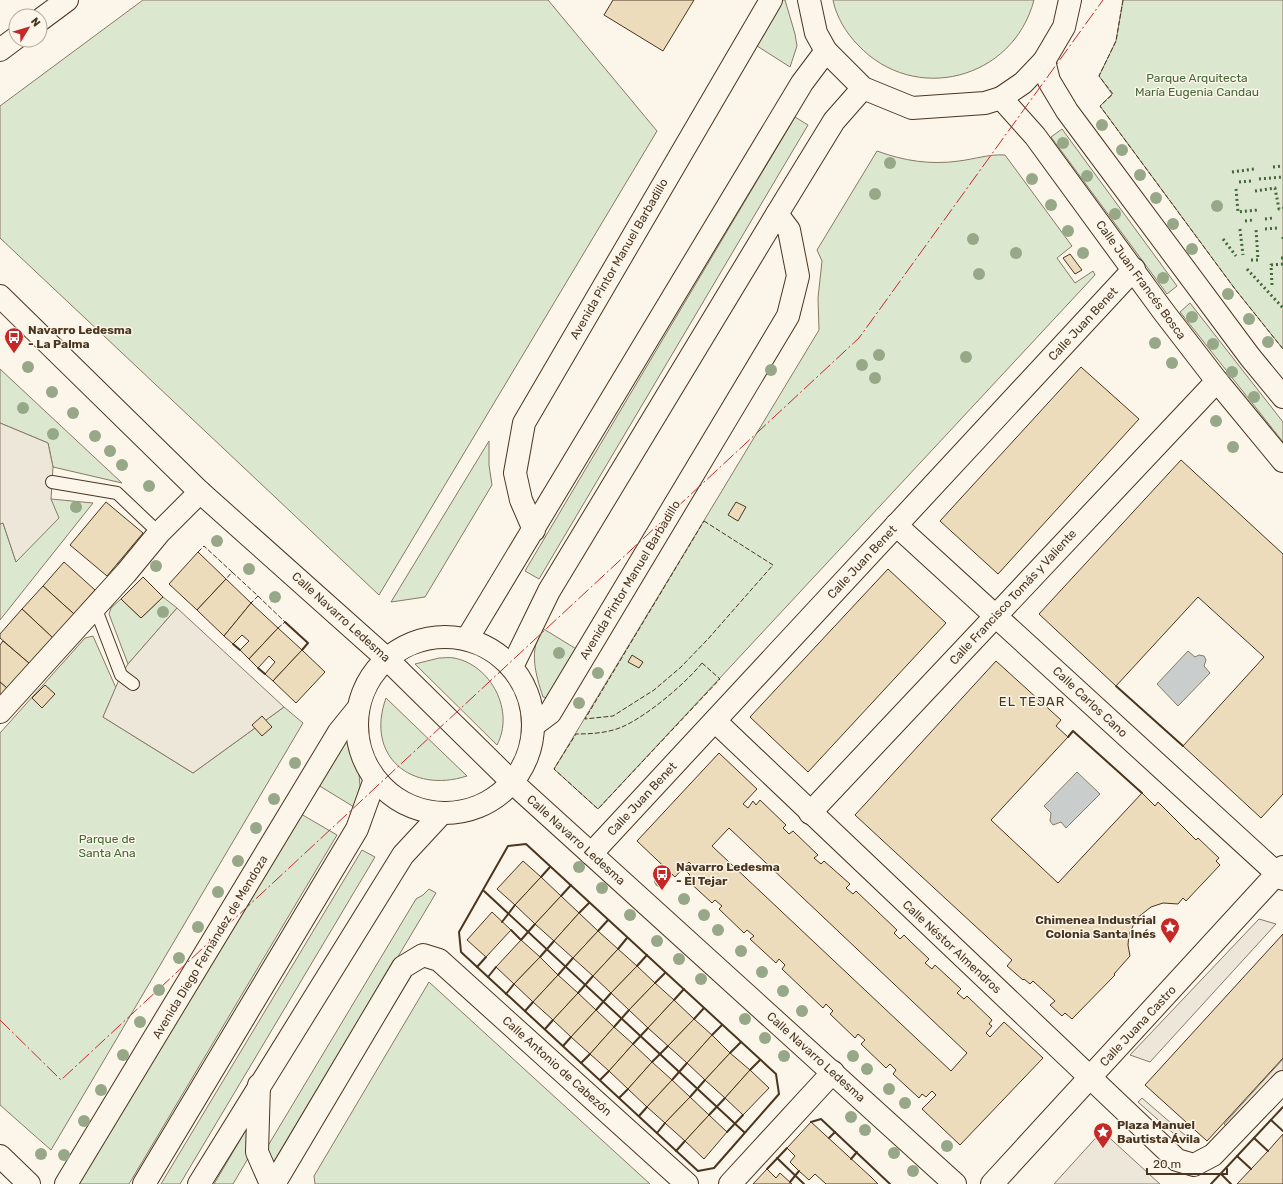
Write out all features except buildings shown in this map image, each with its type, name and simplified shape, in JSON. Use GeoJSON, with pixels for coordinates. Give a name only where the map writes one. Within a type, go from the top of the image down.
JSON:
{"type":"FeatureCollection","features":[{"type":"Feature","properties":{"kind":"street"},"geometry":{"type":"LineString","coordinates":[[48,14],[67,0]]}},
{"type":"Feature","properties":{"kind":"street","name":"Avenida Pintor Manuel Barbadillo"},"geometry":{"type":"LineString","coordinates":[[534,530],[521,500],[515,473],[524,423],[771,0]]}},
{"type":"Feature","properties":{"kind":"street"},"geometry":{"type":"LineString","coordinates":[[809,0],[816,33],[826,51],[863,88],[912,108],[985,103],[1001,98],[1023,84],[1044,61],[1064,27],[1070,0]]}},
{"type":"Feature","properties":{"kind":"street"},"geometry":{"type":"LineString","coordinates":[[467,639],[802,83],[826,51]]}},
{"type":"Feature","properties":{"kind":"street"},"geometry":{"type":"LineString","coordinates":[[1044,61],[1049,81],[1067,111],[1250,357],[1283,397]]}},
{"type":"Feature","properties":{"kind":"street"},"geometry":{"type":"LineString","coordinates":[[512,667],[549,591],[777,214],[834,121],[863,88]]}},
{"type":"Feature","properties":{"kind":"street","name":"Calle Juan Francés Bosca"},"geometry":{"type":"LineString","coordinates":[[1001,98],[1035,136],[1217,381],[1283,461]]}},
{"type":"Feature","properties":{"kind":"street","name":"Avenida Pintor Manuel Barbadillo"},"geometry":{"type":"LineString","coordinates":[[534,726],[550,713],[788,316],[798,276],[789,230],[777,214]]}},
{"type":"Feature","properties":{"kind":"street","name":"Calle Juan Benet"},"geometry":{"type":"LineString","coordinates":[[591,854],[1134,269]]}},
{"type":"Feature","properties":{"kind":"street","name":"Calle Navarro Ledesma"},"geometry":{"type":"LineString","coordinates":[[0,296],[200,492],[386,658],[513,783],[955,1184]]}},
{"type":"Feature","properties":{"kind":"street","name":"Calle Francisco Tomás y Valiente"},"geometry":{"type":"LineString","coordinates":[[810,812],[1217,381]]}},
{"type":"Feature","properties":{"kind":"street"},"geometry":{"type":"LineString","coordinates":[[0,712],[95,607],[159,533],[200,492]]}},
{"type":"Feature","properties":{"kind":"street","name":"Calle Carlos Cano"},"geometry":{"type":"LineString","coordinates":[[896,525],[1281,873]]}},
{"type":"Feature","properties":{"kind":"street"},"geometry":{"type":"LineString","coordinates":[[429,637],[467,639],[492,649],[512,667],[527,692],[534,726],[527,754],[513,783],[474,809],[441,814],[405,804],[375,779],[362,756],[355,735],[356,711],[362,694],[386,658],[429,637]]}},
{"type":"Feature","properties":{"kind":"street","name":"Avenida Diego Fernández de Mendoza"},"geometry":{"type":"LineString","coordinates":[[66,1184],[339,732],[356,711]]}},
{"type":"Feature","properties":{"kind":"street","name":"Calle Néstor Almendros"},"geometry":{"type":"LineString","coordinates":[[714,721],[1177,1160],[1194,1165],[1213,1155],[1283,1082]]}},
{"type":"Feature","properties":{"kind":"street"},"geometry":{"type":"LineString","coordinates":[[144,1184],[357,829],[375,779]]}},
{"type":"Feature","properties":{"kind":"street"},"geometry":{"type":"LineString","coordinates":[[199,1184],[403,855],[441,814]]}},
{"type":"Feature","properties":{"kind":"street","name":"Calle Juana Castro"},"geometry":{"type":"LineString","coordinates":[[992,1184],[1281,873]]}},
{"type":"Feature","properties":{"kind":"street","name":"Calle Antonio de Cabezón"},"geometry":{"type":"LineString","coordinates":[[274,1184],[403,967],[423,955],[439,960],[687,1184]]}},
{"type":"Feature","properties":{"kind":"street"},"geometry":{"type":"LineString","coordinates":[[730,1184],[833,1072]]}},
{"type":"Feature","properties":{"kind":"street"},"geometry":{"type":"LineString","coordinates":[[259,1085],[257,1152],[271,1184]]}},
{"type":"Feature","properties":{"kind":"street"},"geometry":{"type":"LineString","coordinates":[[0,1156],[29,1184]]}},
{"type":"Feature","properties":{"kind":"lane"},"geometry":{"type":"LineString","coordinates":[[52,482],[117,493],[159,533]]}},
{"type":"Feature","properties":{"kind":"lane"},"geometry":{"type":"LineString","coordinates":[[95,607],[121,675],[133,684]]}},
{"type":"Feature","properties":{"kind":"green space"},"geometry":{"type":"Polygon","coordinates":[[[143,0],[548,0],[657,131],[379,595],[0,238],[0,106],[143,0]]]}},
{"type":"Feature","properties":{"kind":"green space"},"geometry":{"type":"Polygon","coordinates":[[[780,0],[785,0],[797,46],[790,67],[754,44],[780,0]]]}},
{"type":"Feature","properties":{"kind":"green space"},"geometry":{"type":"Polygon","coordinates":[[[833,0],[1034,0],[1023,27],[1006,49],[984,65],[959,75],[933,78],[906,75],[881,64],[858,45],[849,35],[839,18],[833,0]]]}},
{"type":"Feature","properties":{"kind":"green space","name":"Parque Arquitecta María Eugenia Candau"},"geometry":{"type":"Polygon","coordinates":[[[1123,0],[1283,0],[1283,349],[1235,289],[1100,106],[1112,94],[1099,76],[1116,41],[1123,0]]]}},
{"type":"Feature","properties":{"kind":"green space"},"geometry":{"type":"Polygon","coordinates":[[[795,117],[808,125],[539,579],[525,571],[795,117]]]}},
{"type":"Feature","properties":{"kind":"green space"},"geometry":{"type":"Polygon","coordinates":[[[1062,129],[1177,286],[1167,294],[1051,137],[1062,129]]]}},
{"type":"Feature","properties":{"kind":"green space"},"geometry":{"type":"Polygon","coordinates":[[[877,151],[907,160],[938,163],[1005,155],[1072,246],[1057,258],[1075,283],[1093,271],[1095,275],[598,809],[554,769],[819,330],[818,298],[822,261],[817,250],[877,151]]]}},
{"type":"Feature","properties":{"kind":"green space"},"geometry":{"type":"Polygon","coordinates":[[[1190,303],[1283,422],[1283,442],[1180,312],[1190,303]]]}},
{"type":"Feature","properties":{"kind":"green space"},"geometry":{"type":"Polygon","coordinates":[[[0,369],[122,483],[53,467],[48,443],[0,423],[0,369]]]}},
{"type":"Feature","properties":{"kind":"green space"},"geometry":{"type":"Polygon","coordinates":[[[489,441],[489,465],[492,485],[425,597],[391,602],[489,441]]]}},
{"type":"Feature","properties":{"kind":"green space"},"geometry":{"type":"Polygon","coordinates":[[[51,499],[93,503],[0,620],[0,524],[3,523],[16,562],[51,499]]]}},
{"type":"Feature","properties":{"kind":"green space"},"geometry":{"type":"Polygon","coordinates":[[[163,597],[177,608],[128,664],[109,614],[111,608],[121,599],[141,618],[163,597]]]}},
{"type":"Feature","properties":{"kind":"green space"},"geometry":{"type":"Polygon","coordinates":[[[542,628],[578,650],[548,698],[543,697],[536,671],[534,654],[542,628]]]}},
{"type":"Feature","properties":{"kind":"green space","name":"Parque de Santa Ana"},"geometry":{"type":"Polygon","coordinates":[[[93,636],[116,688],[103,717],[193,773],[284,707],[303,723],[51,1150],[0,1105],[0,733],[85,638],[93,636]]]}},
{"type":"Feature","properties":{"kind":"green space"},"geometry":{"type":"Polygon","coordinates":[[[439,658],[454,658],[467,662],[479,670],[489,680],[496,691],[501,704],[503,718],[502,732],[497,745],[415,664],[439,658]]]}},
{"type":"Feature","properties":{"kind":"green space"},"geometry":{"type":"Polygon","coordinates":[[[386,698],[467,776],[447,780],[428,780],[411,775],[398,766],[388,753],[382,737],[381,719],[386,698]]]}},
{"type":"Feature","properties":{"kind":"green space"},"geometry":{"type":"Polygon","coordinates":[[[346,736],[359,774],[360,786],[354,807],[318,785],[346,736]]]}},
{"type":"Feature","properties":{"kind":"green space"},"geometry":{"type":"Polygon","coordinates":[[[301,814],[337,835],[129,1184],[78,1184],[301,814]]]}},
{"type":"Feature","properties":{"kind":"green space"},"geometry":{"type":"Polygon","coordinates":[[[362,850],[375,857],[180,1184],[161,1184],[362,850]]]}},
{"type":"Feature","properties":{"kind":"green space"},"geometry":{"type":"Polygon","coordinates":[[[429,889],[436,893],[273,1166],[266,1149],[416,899],[429,889]]]}},
{"type":"Feature","properties":{"kind":"green space"},"geometry":{"type":"Polygon","coordinates":[[[429,982],[650,1184],[315,1184],[314,1176],[429,982]]]}},
{"type":"Feature","properties":{"kind":"green space"},"geometry":{"type":"Polygon","coordinates":[[[249,1125],[250,1155],[233,1184],[214,1184],[249,1125]]]}},
{"type":"Feature","properties":{"kind":"shaded area"},"geometry":{"type":"Polygon","coordinates":[[[0,423],[48,443],[53,467],[51,499],[59,518],[16,562],[3,523],[0,524],[0,423]]]}},
{"type":"Feature","properties":{"kind":"shaded area"},"geometry":{"type":"Polygon","coordinates":[[[177,608],[284,707],[193,773],[103,717],[121,675],[128,664],[177,608]]]}},
{"type":"Feature","properties":{"kind":"shaded area"},"geometry":{"type":"Polygon","coordinates":[[[1188,651],[1195,657],[1199,655],[1204,656],[1206,660],[1204,666],[1210,673],[1178,706],[1157,684],[1188,651]]]}},
{"type":"Feature","properties":{"kind":"shaded area"},"geometry":{"type":"Polygon","coordinates":[[[1077,772],[1100,794],[1066,828],[1061,822],[1053,825],[1050,821],[1051,813],[1044,806],[1077,772]]]}},
{"type":"Feature","properties":{"kind":"shaded area"},"geometry":{"type":"Polygon","coordinates":[[[1259,919],[1276,924],[1150,1062],[1130,1055],[1259,919]]]}},
{"type":"Feature","properties":{"kind":"shaded area"},"geometry":{"type":"Polygon","coordinates":[[[1283,1059],[1283,1072],[1230,1130],[1224,1124],[1283,1059]]]}},
{"type":"Feature","properties":{"kind":"shaded area"},"geometry":{"type":"Polygon","coordinates":[[[1142,1098],[1186,1136],[1182,1141],[1138,1102],[1142,1098]]]}},
{"type":"Feature","properties":{"kind":"shaded area","name":"Plaza Manuel Bautista Ávila"},"geometry":{"type":"Polygon","coordinates":[[[1102,1131],[1160,1184],[1054,1184],[1102,1131]]]}},
{"type":"Feature","properties":{"kind":"hedge"},"geometry":{"type":"LineString","coordinates":[[1273,167],[1283,166]]}},
{"type":"Feature","properties":{"kind":"hedge"},"geometry":{"type":"LineString","coordinates":[[1232,172],[1254,169]]}},
{"type":"Feature","properties":{"kind":"hedge"},"geometry":{"type":"LineString","coordinates":[[1259,179],[1283,177]]}},
{"type":"Feature","properties":{"kind":"hedge"},"geometry":{"type":"LineString","coordinates":[[1239,182],[1251,181]]}},
{"type":"Feature","properties":{"kind":"hedge"},"geometry":{"type":"LineString","coordinates":[[1255,191],[1275,188],[1279,209],[1283,208]]}},
{"type":"Feature","properties":{"kind":"hedge"},"geometry":{"type":"LineString","coordinates":[[1236,189],[1238,212],[1258,210]]}},
{"type":"Feature","properties":{"kind":"hedge"},"geometry":{"type":"LineString","coordinates":[[1265,219],[1273,218]]}},
{"type":"Feature","properties":{"kind":"hedge"},"geometry":{"type":"LineString","coordinates":[[1245,221],[1253,220]]}},
{"type":"Feature","properties":{"kind":"hedge"},"geometry":{"type":"LineString","coordinates":[[1265,229],[1278,228]]}},
{"type":"Feature","properties":{"kind":"hedge"},"geometry":{"type":"LineString","coordinates":[[1240,229],[1243,255]]}},
{"type":"Feature","properties":{"kind":"hedge"},"geometry":{"type":"LineString","coordinates":[[1251,260],[1258,260],[1256,229]]}},
{"type":"Feature","properties":{"kind":"hedge"},"geometry":{"type":"LineString","coordinates":[[1223,239],[1236,256]]}},
{"type":"Feature","properties":{"kind":"hedge"},"geometry":{"type":"LineString","coordinates":[[1272,285],[1271,265],[1283,264]]}},
{"type":"Feature","properties":{"kind":"hedge"},"geometry":{"type":"LineString","coordinates":[[1247,269],[1283,308]]}},
{"type":"Feature","properties":{"kind":"fence"},"geometry":{"type":"LineString","coordinates":[[1123,0],[1116,41],[1099,76],[1113,94],[1100,106],[1235,289],[1283,349]]}},
{"type":"Feature","properties":{"kind":"fence"},"geometry":{"type":"LineString","coordinates":[[704,521],[773,565],[708,639],[681,667],[654,690],[613,716],[585,719],[704,521]]}},
{"type":"Feature","properties":{"kind":"fence"},"geometry":{"type":"LineString","coordinates":[[198,552],[204,546],[232,572],[226,579]]}},
{"type":"Feature","properties":{"kind":"fence"},"geometry":{"type":"LineString","coordinates":[[232,572],[258,596],[251,603]]}},
{"type":"Feature","properties":{"kind":"fence"},"geometry":{"type":"LineString","coordinates":[[258,596],[285,622],[278,628]]}},
{"type":"Feature","properties":{"kind":"fence"},"geometry":{"type":"LineString","coordinates":[[702,663],[720,679],[598,809],[554,769],[576,734],[611,731],[632,722],[665,699],[702,663]]}},
{"type":"Feature","properties":{"kind":"wall"},"geometry":{"type":"LineString","coordinates":[[285,622],[308,643],[302,650]]}},
{"type":"Feature","properties":{"kind":"wall"},"geometry":{"type":"LineString","coordinates":[[233,644],[240,650]]}},
{"type":"Feature","properties":{"kind":"wall"},"geometry":{"type":"LineString","coordinates":[[258,668],[265,674]]}},
{"type":"Feature","properties":{"kind":"wall"},"geometry":{"type":"LineString","coordinates":[[1116,686],[1183,746]]}},
{"type":"Feature","properties":{"kind":"wall"},"geometry":{"type":"LineString","coordinates":[[1068,737],[1073,731],[1142,793]]}},
{"type":"Feature","properties":{"kind":"wall"},"geometry":{"type":"LineString","coordinates":[[526,844],[776,1074],[779,1094],[714,1168],[698,1171],[461,952],[459,932],[508,846],[526,844]]}},
{"type":"Feature","properties":{"kind":"wall"},"geometry":{"type":"LineString","coordinates":[[541,877],[550,867]]}},
{"type":"Feature","properties":{"kind":"wall"},"geometry":{"type":"LineString","coordinates":[[561,896],[571,885]]}},
{"type":"Feature","properties":{"kind":"wall"},"geometry":{"type":"LineString","coordinates":[[484,891],[744,1132]]}},
{"type":"Feature","properties":{"kind":"wall"},"geometry":{"type":"LineString","coordinates":[[579,913],[589,903]]}},
{"type":"Feature","properties":{"kind":"wall"},"geometry":{"type":"LineString","coordinates":[[502,922],[515,905]]}},
{"type":"Feature","properties":{"kind":"wall"},"geometry":{"type":"LineString","coordinates":[[598,931],[608,920]]}},
{"type":"Feature","properties":{"kind":"wall"},"geometry":{"type":"LineString","coordinates":[[511,930],[521,940],[535,924]]}},
{"type":"Feature","properties":{"kind":"wall"},"geometry":{"type":"LineString","coordinates":[[618,949],[627,938]]}},
{"type":"Feature","properties":{"kind":"wall"},"geometry":{"type":"LineString","coordinates":[[540,957],[554,941]]}},
{"type":"Feature","properties":{"kind":"wall"},"geometry":{"type":"LineString","coordinates":[[637,966],[647,955]]}},
{"type":"Feature","properties":{"kind":"wall"},"geometry":{"type":"LineString","coordinates":[[477,967],[486,957]]}},
{"type":"Feature","properties":{"kind":"wall"},"geometry":{"type":"LineString","coordinates":[[558,975],[573,958]]}},
{"type":"Feature","properties":{"kind":"wall"},"geometry":{"type":"LineString","coordinates":[[488,977],[496,967]]}},
{"type":"Feature","properties":{"kind":"wall"},"geometry":{"type":"LineString","coordinates":[[655,983],[665,973]]}},
{"type":"Feature","properties":{"kind":"wall"},"geometry":{"type":"LineString","coordinates":[[578,993],[593,976]]}},
{"type":"Feature","properties":{"kind":"wall"},"geometry":{"type":"LineString","coordinates":[[506,994],[514,984]]}},
{"type":"Feature","properties":{"kind":"wall"},"geometry":{"type":"LineString","coordinates":[[674,1000],[684,989]]}},
{"type":"Feature","properties":{"kind":"wall"},"geometry":{"type":"LineString","coordinates":[[596,1010],[611,993]]}},
{"type":"Feature","properties":{"kind":"wall"},"geometry":{"type":"LineString","coordinates":[[525,1011],[533,1002]]}},
{"type":"Feature","properties":{"kind":"wall"},"geometry":{"type":"LineString","coordinates":[[694,1019],[704,1008]]}},
{"type":"Feature","properties":{"kind":"wall"},"geometry":{"type":"LineString","coordinates":[[614,1027],[629,1010]]}},
{"type":"Feature","properties":{"kind":"wall"},"geometry":{"type":"LineString","coordinates":[[545,1029],[553,1020]]}},
{"type":"Feature","properties":{"kind":"wall"},"geometry":{"type":"LineString","coordinates":[[712,1035],[722,1025]]}},
{"type":"Feature","properties":{"kind":"wall"},"geometry":{"type":"LineString","coordinates":[[633,1044],[648,1028]]}},
{"type":"Feature","properties":{"kind":"wall"},"geometry":{"type":"LineString","coordinates":[[563,1046],[571,1037]]}},
{"type":"Feature","properties":{"kind":"wall"},"geometry":{"type":"LineString","coordinates":[[730,1053],[741,1042]]}},
{"type":"Feature","properties":{"kind":"wall"},"geometry":{"type":"LineString","coordinates":[[652,1062],[668,1046]]}},
{"type":"Feature","properties":{"kind":"wall"},"geometry":{"type":"LineString","coordinates":[[581,1063],[590,1054]]}},
{"type":"Feature","properties":{"kind":"wall"},"geometry":{"type":"LineString","coordinates":[[750,1070],[760,1060]]}},
{"type":"Feature","properties":{"kind":"wall"},"geometry":{"type":"LineString","coordinates":[[672,1080],[687,1063]]}},
{"type":"Feature","properties":{"kind":"wall"},"geometry":{"type":"LineString","coordinates":[[600,1080],[609,1071]]}},
{"type":"Feature","properties":{"kind":"wall"},"geometry":{"type":"LineString","coordinates":[[690,1097],[705,1080]]}},
{"type":"Feature","properties":{"kind":"wall"},"geometry":{"type":"LineString","coordinates":[[619,1098],[628,1089]]}},
{"type":"Feature","properties":{"kind":"wall"},"geometry":{"type":"LineString","coordinates":[[709,1115],[725,1098]]}},
{"type":"Feature","properties":{"kind":"wall"},"geometry":{"type":"LineString","coordinates":[[639,1116],[647,1107]]}},
{"type":"Feature","properties":{"kind":"wall"},"geometry":{"type":"LineString","coordinates":[[1211,1184],[1283,1107]]}},
{"type":"Feature","properties":{"kind":"wall"},"geometry":{"type":"LineString","coordinates":[[727,1132],[743,1115]]}},
{"type":"Feature","properties":{"kind":"wall"},"geometry":{"type":"LineString","coordinates":[[811,1122],[821,1119],[890,1184]]}},
{"type":"Feature","properties":{"kind":"wall"},"geometry":{"type":"LineString","coordinates":[[1271,1120],[1283,1131]]}},
{"type":"Feature","properties":{"kind":"wall"},"geometry":{"type":"LineString","coordinates":[[657,1133],[665,1123]]}},
{"type":"Feature","properties":{"kind":"wall"},"geometry":{"type":"LineString","coordinates":[[829,1138],[835,1132]]}},
{"type":"Feature","properties":{"kind":"wall"},"geometry":{"type":"LineString","coordinates":[[1254,1138],[1268,1151]]}},
{"type":"Feature","properties":{"kind":"wall"},"geometry":{"type":"LineString","coordinates":[[676,1151],[685,1141]]}},
{"type":"Feature","properties":{"kind":"wall"},"geometry":{"type":"LineString","coordinates":[[767,1169],[787,1148]]}},
{"type":"Feature","properties":{"kind":"wall"},"geometry":{"type":"LineString","coordinates":[[851,1159],[857,1152]]}},
{"type":"Feature","properties":{"kind":"wall"},"geometry":{"type":"LineString","coordinates":[[1237,1156],[1251,1169]]}},
{"type":"Feature","properties":{"kind":"wall"},"geometry":{"type":"LineString","coordinates":[[777,1158],[804,1184]]}},
{"type":"Feature","properties":{"kind":"wall"},"geometry":{"type":"LineString","coordinates":[[790,1182],[799,1171]]}},
{"type":"Feature","properties":{"kind":"wall"},"geometry":{"type":"LineString","coordinates":[[1221,1174],[1231,1184]]}},
{"type":"Feature","properties":{"kind":"power"},"geometry":{"type":"LineString","coordinates":[[0,1020],[61,1080],[859,338],[1103,0]]}},
{"type":"Feature","properties":{"kind":"place","name":"Navarro Ledesma - La Palma"},"geometry":{"type":"Point","coordinates":[14,354]}},
{"type":"Feature","properties":{"kind":"place","name":"Navarro Ledesma - El Tejar"},"geometry":{"type":"Point","coordinates":[662,891]}},
{"type":"Feature","properties":{"kind":"place","name":"Chimenea Industrial Colonia Santa Inés"},"geometry":{"type":"Point","coordinates":[1170,944]}},
{"type":"Feature","properties":{"kind":"place","name":"Plaza Manuel Bautista Ávila"},"geometry":{"type":"Point","coordinates":[1103,1149]}},
{"type":"Feature","properties":{"kind":"district","name":"EL TEJAR"},"geometry":{"type":"Point","coordinates":[1032,701]}}]}
